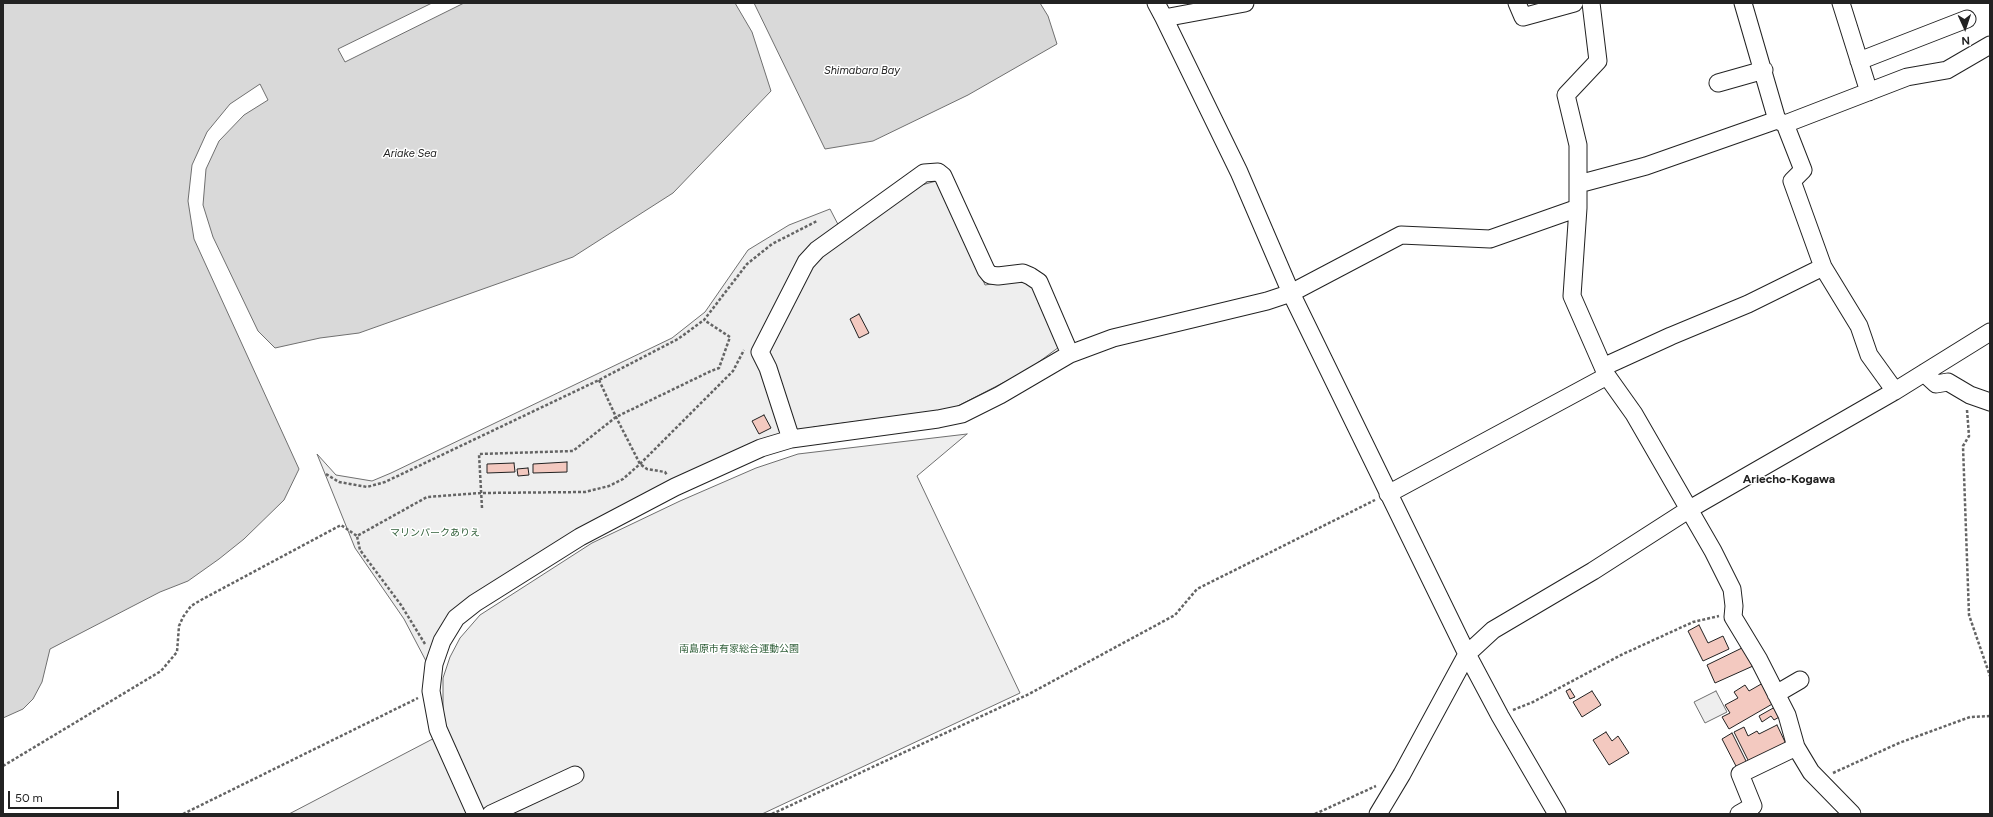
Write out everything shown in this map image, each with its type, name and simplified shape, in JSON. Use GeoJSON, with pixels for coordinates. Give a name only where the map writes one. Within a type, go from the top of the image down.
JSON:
{"type":"FeatureCollection","features":[{"type":"Feature","properties":{"kind":"street"},"geometry":{"type":"LineString","coordinates":[[1156,3],[1239,172],[1292,293],[1388,494],[1467,654],[1500,716],[1557,814]]}},
{"type":"Feature","properties":{"kind":"street"},"geometry":{"type":"LineString","coordinates":[[1164,18],[1245,3]]}},
{"type":"Feature","properties":{"kind":"street"},"geometry":{"type":"LineString","coordinates":[[1517,3],[1523,16],[1574,3]]}},
{"type":"Feature","properties":{"kind":"street"},"geometry":{"type":"LineString","coordinates":[[1591,3],[1598,61],[1566,96],[1578,145],[1578,208],[1572,296],[1605,372],[1634,414],[1713,551],[1732,590],[1734,606],[1733,616],[1787,715],[1796,747],[1810,772],[1852,814]]}},
{"type":"Feature","properties":{"kind":"street"},"geometry":{"type":"LineString","coordinates":[[1743,3],[1781,122],[1803,170],[1792,181],[1822,267],[1859,326],[1869,355],[1895,391]]}},
{"type":"Feature","properties":{"kind":"street"},"geometry":{"type":"LineString","coordinates":[[1841,3],[1869,92]]}},
{"type":"Feature","properties":{"kind":"street"},"geometry":{"type":"LineString","coordinates":[[1859,61],[1967,19]]}},
{"type":"Feature","properties":{"kind":"street"},"geometry":{"type":"LineString","coordinates":[[1578,180],[1586,182],[1646,166],[1869,92],[1907,77],[1947,70],[1990,45]]}},
{"type":"Feature","properties":{"kind":"street"},"geometry":{"type":"LineString","coordinates":[[1718,83],[1764,70]]}},
{"type":"Feature","properties":{"kind":"street"},"geometry":{"type":"LineString","coordinates":[[791,439],[768,368],[760,352],[806,262],[817,250],[924,173],[938,172],[943,176],[986,270],[990,275],[998,276],[1023,273],[1039,282],[1070,354]]}},
{"type":"Feature","properties":{"kind":"street"},"geometry":{"type":"LineString","coordinates":[[476,814],[438,729],[431,692],[434,664],[442,641],[456,618],[475,603],[580,537],[675,487],[761,448],[791,439],[962,414],[1000,395],[1070,354],[1113,338],[1268,301],[1292,293],[1401,235],[1490,239],[1578,208]]}},
{"type":"Feature","properties":{"kind":"street"},"geometry":{"type":"LineString","coordinates":[[1388,494],[1671,336],[1748,304],[1822,267]]}},
{"type":"Feature","properties":{"kind":"street"},"geometry":{"type":"LineString","coordinates":[[1378,814],[1402,774],[1467,654],[1492,630],[1593,571],[1688,510],[1895,391],[1990,332]]}},
{"type":"Feature","properties":{"kind":"street"},"geometry":{"type":"LineString","coordinates":[[1924,373],[1936,384],[1948,382],[1970,395],[1990,402]]}},
{"type":"Feature","properties":{"kind":"street"},"geometry":{"type":"LineString","coordinates":[[1776,694],[1800,680]]}},
{"type":"Feature","properties":{"kind":"street"},"geometry":{"type":"LineString","coordinates":[[1739,814],[1753,806],[1740,774],[1796,747]]}},
{"type":"Feature","properties":{"kind":"street"},"geometry":{"type":"LineString","coordinates":[[491,814],[575,775]]}},
{"type":"Feature","properties":{"kind":"path"},"geometry":{"type":"LineString","coordinates":[[326,474],[339,482],[367,487],[384,482],[599,380],[678,339],[704,320],[747,264],[772,244],[817,221]]}},
{"type":"Feature","properties":{"kind":"path"},"geometry":{"type":"LineString","coordinates":[[482,508],[479,454],[572,451],[616,417],[719,368],[730,337],[704,320]]}},
{"type":"Feature","properties":{"kind":"path"},"geometry":{"type":"LineString","coordinates":[[357,536],[427,497],[481,493],[584,492],[609,486],[623,479],[640,464],[733,371],[747,345]]}},
{"type":"Feature","properties":{"kind":"path"},"geometry":{"type":"LineString","coordinates":[[599,380],[640,464],[647,469],[665,472],[675,487]]}},
{"type":"Feature","properties":{"kind":"path"},"geometry":{"type":"LineString","coordinates":[[1970,395],[1967,406],[1969,436],[1963,446],[1969,615],[1990,676]]}},
{"type":"Feature","properties":{"kind":"path"},"geometry":{"type":"LineString","coordinates":[[772,814],[1029,694],[1175,615],[1197,589],[1388,494]]}},
{"type":"Feature","properties":{"kind":"path"},"geometry":{"type":"LineString","coordinates":[[3,766],[161,671],[177,652],[179,626],[183,617],[191,606],[341,525],[357,536],[360,550],[412,622],[434,664]]}},
{"type":"Feature","properties":{"kind":"path"},"geometry":{"type":"LineString","coordinates":[[1500,716],[1534,702],[1621,655],[1694,622],[1718,616],[1733,616]]}},
{"type":"Feature","properties":{"kind":"path"},"geometry":{"type":"LineString","coordinates":[[183,814],[431,692]]}},
{"type":"Feature","properties":{"kind":"path"},"geometry":{"type":"LineString","coordinates":[[1818,780],[1899,743],[1970,717],[1990,716]]}},
{"type":"Feature","properties":{"kind":"path"},"geometry":{"type":"LineString","coordinates":[[1315,814],[1381,784]]}},
{"type":"Feature","properties":{"kind":"green space","name":"マリンパークありえ"},"geometry":{"type":"Polygon","coordinates":[[[940,180],[985,285],[1021,279],[1032,283],[1059,347],[1028,370],[952,409],[814,427],[663,484],[434,640],[426,661],[404,619],[355,548],[317,454],[336,475],[372,481],[391,473],[672,338],[705,312],[748,250],[789,225],[830,209],[844,236],[918,186],[940,180]]]}},
{"type":"Feature","properties":{"kind":"green space","name":"南島原市有家総合運動公園"},"geometry":{"type":"Polygon","coordinates":[[[967,434],[917,476],[1020,693],[762,814],[289,814],[446,732],[443,715],[443,678],[450,657],[460,638],[480,615],[592,543],[680,501],[756,468],[798,454],[967,434]]]}},
{"type":"Feature","properties":{"kind":"green space"},"geometry":{"type":"Polygon","coordinates":[[[1716,691],[1727,712],[1705,723],[1694,702],[1716,691]]]}},
{"type":"Feature","properties":{"kind":"water","name":"Ariake Sea"},"geometry":{"type":"Polygon","coordinates":[[[3,3],[735,3],[752,32],[771,91],[673,193],[573,257],[359,333],[320,338],[275,348],[258,331],[213,237],[203,205],[206,169],[219,141],[244,115],[268,100],[260,84],[230,104],[207,132],[192,165],[188,201],[194,239],[299,469],[284,500],[244,539],[219,559],[188,581],[160,592],[50,649],[42,682],[33,699],[23,709],[3,718],[3,3]]]}},
{"type":"Feature","properties":{"kind":"water","name":"Shimabara Bay"},"geometry":{"type":"Polygon","coordinates":[[[754,3],[1040,3],[1048,16],[1057,44],[968,95],[873,141],[825,149],[754,3]]]}},
{"type":"Feature","properties":{"kind":"pier"},"geometry":{"type":"Polygon","coordinates":[[[432,3],[464,3],[345,62],[338,49],[432,3]]]}},
{"type":"Feature","properties":{"kind":"building"},"geometry":{"type":"Polygon","coordinates":[[[859,314],[869,333],[859,338],[850,319],[859,314]]]}},
{"type":"Feature","properties":{"kind":"building"},"geometry":{"type":"Polygon","coordinates":[[[764,415],[771,428],[759,434],[752,421],[764,415]]]}},
{"type":"Feature","properties":{"kind":"building"},"geometry":{"type":"Polygon","coordinates":[[[567,462],[567,472],[533,473],[533,464],[567,462]]]}},
{"type":"Feature","properties":{"kind":"building"},"geometry":{"type":"Polygon","coordinates":[[[514,463],[515,472],[487,473],[487,464],[514,463]]]}},
{"type":"Feature","properties":{"kind":"building"},"geometry":{"type":"Polygon","coordinates":[[[528,468],[529,475],[518,476],[517,469],[528,468]]]}},
{"type":"Feature","properties":{"kind":"building"},"geometry":{"type":"Polygon","coordinates":[[[1699,625],[1708,643],[1723,636],[1729,649],[1703,661],[1688,631],[1699,625]]]}},
{"type":"Feature","properties":{"kind":"building"},"geometry":{"type":"Polygon","coordinates":[[[1744,647],[1753,666],[1715,683],[1707,665],[1744,647]]]}},
{"type":"Feature","properties":{"kind":"building"},"geometry":{"type":"Polygon","coordinates":[[[1763,683],[1774,703],[1729,729],[1722,717],[1730,713],[1725,705],[1738,698],[1734,692],[1745,685],[1749,691],[1763,683]]]}},
{"type":"Feature","properties":{"kind":"building"},"geometry":{"type":"Polygon","coordinates":[[[1570,689],[1575,697],[1570,699],[1566,691],[1570,689]]]}},
{"type":"Feature","properties":{"kind":"building"},"geometry":{"type":"Polygon","coordinates":[[[1592,691],[1601,705],[1582,717],[1573,702],[1592,691]]]}},
{"type":"Feature","properties":{"kind":"building"},"geometry":{"type":"Polygon","coordinates":[[[1775,707],[1781,716],[1774,720],[1771,716],[1762,722],[1759,716],[1775,707]]]}},
{"type":"Feature","properties":{"kind":"building"},"geometry":{"type":"Polygon","coordinates":[[[1777,725],[1786,744],[1749,762],[1734,732],[1744,727],[1748,736],[1757,731],[1759,734],[1777,725]]]}},
{"type":"Feature","properties":{"kind":"building"},"geometry":{"type":"Polygon","coordinates":[[[1606,732],[1612,741],[1618,736],[1629,753],[1609,765],[1593,740],[1606,732]]]}},
{"type":"Feature","properties":{"kind":"building"},"geometry":{"type":"Polygon","coordinates":[[[1732,733],[1747,763],[1737,768],[1722,739],[1732,733]]]}},
{"type":"Feature","properties":{"kind":"district","name":"Ariecho-Kogawa"},"geometry":{"type":"Point","coordinates":[1789,479]}}]}
